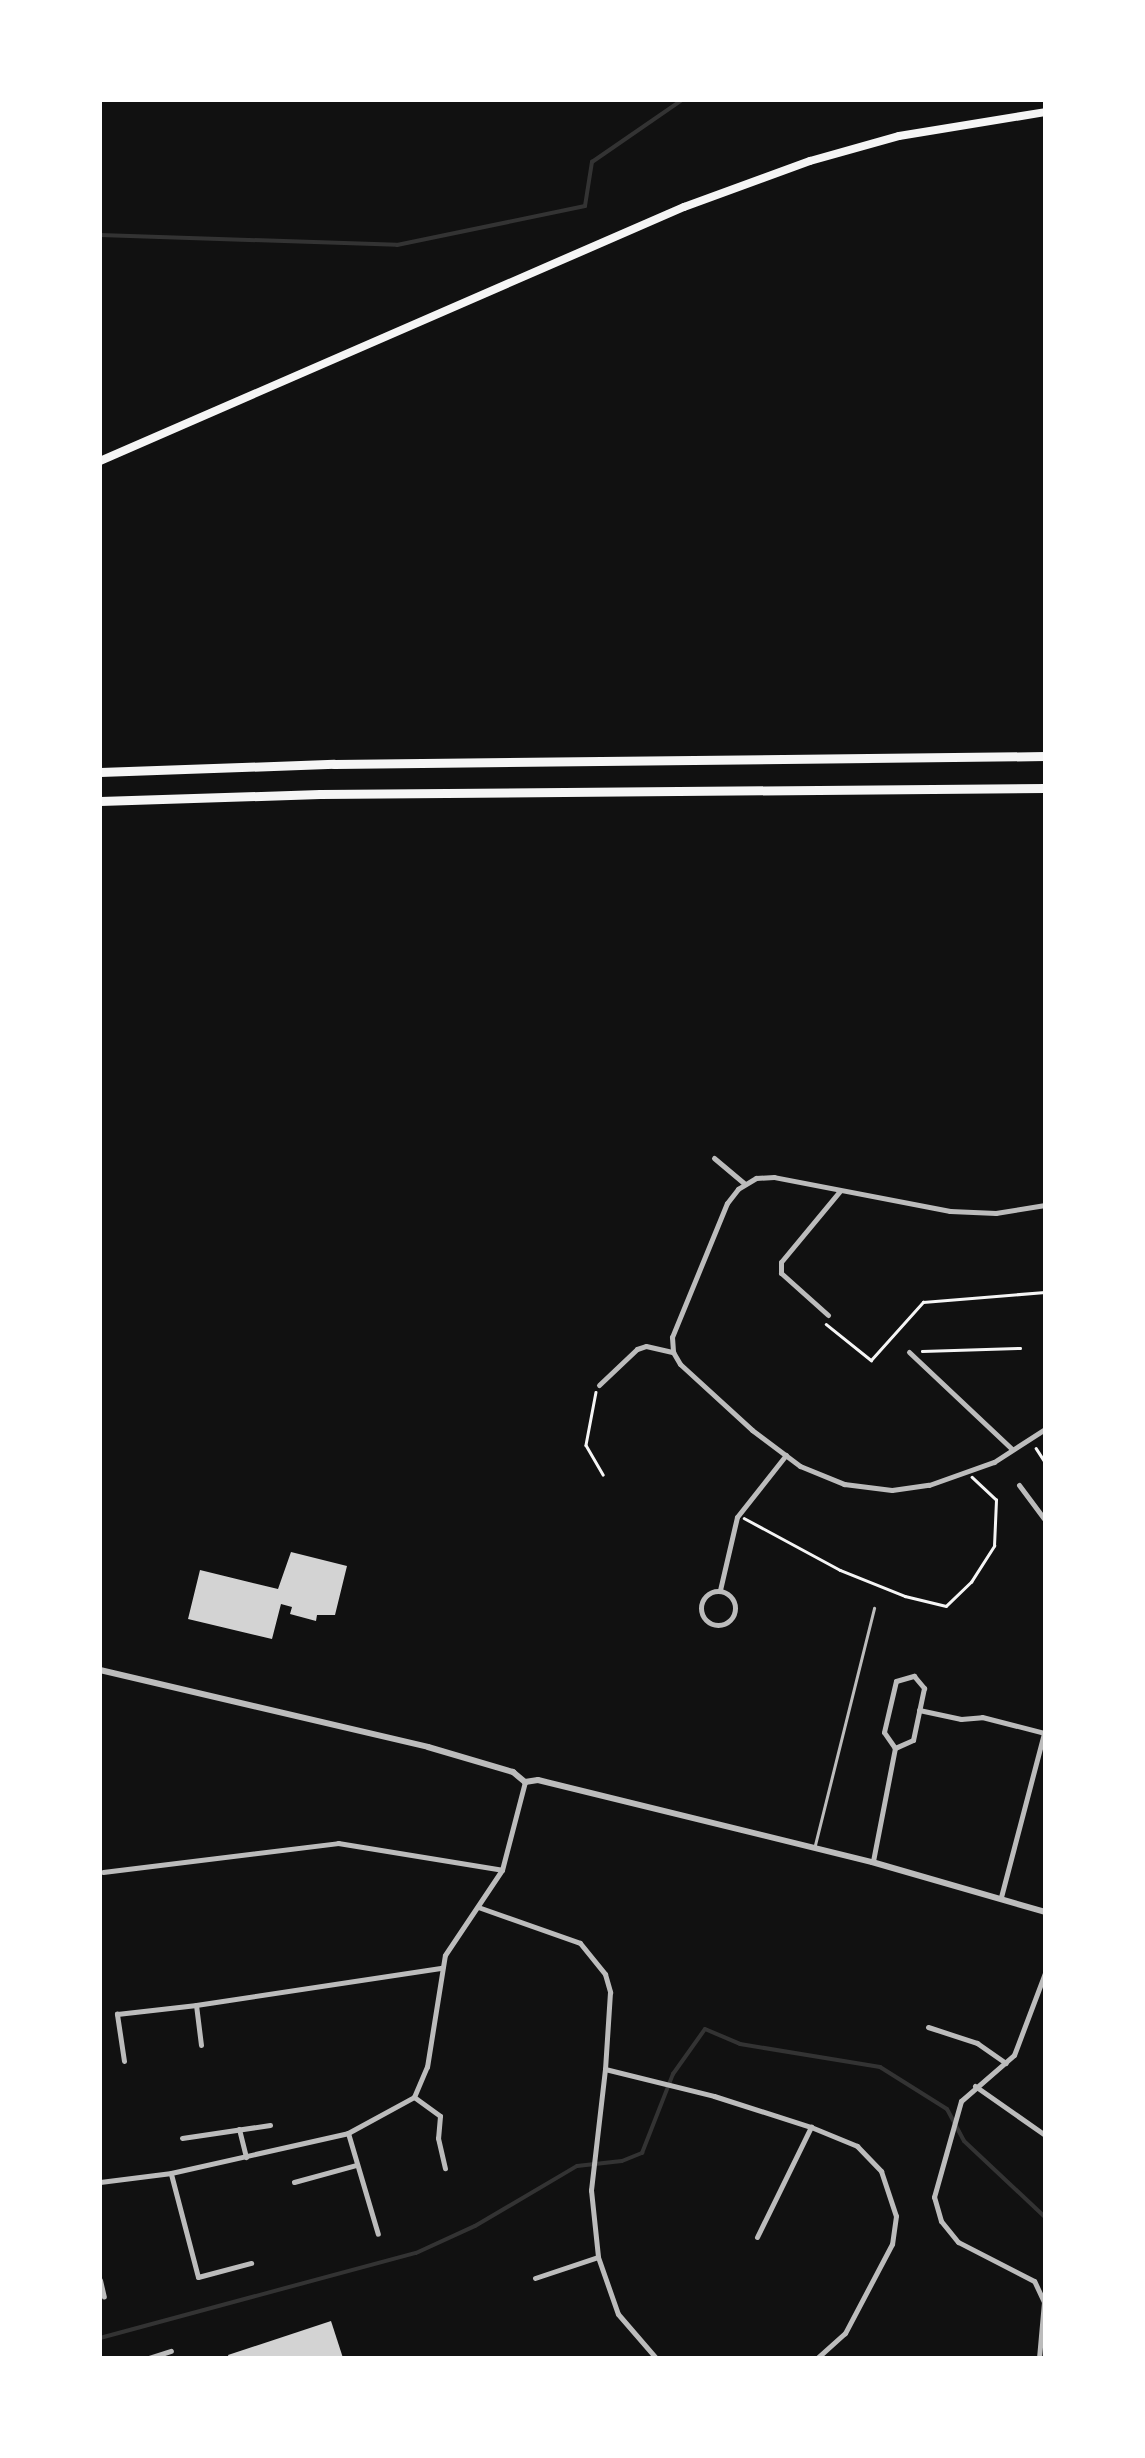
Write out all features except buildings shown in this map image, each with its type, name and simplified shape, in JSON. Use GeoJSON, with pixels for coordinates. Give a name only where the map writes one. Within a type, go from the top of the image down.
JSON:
{"type":"FeatureCollection","features":[{"type":"Feature","properties":{"kind":"highway"},"geometry":{"type":"LineString","coordinates":[[100,772],[334,764],[1045,756]]}},
{"type":"Feature","properties":{"kind":"highway"},"geometry":{"type":"LineString","coordinates":[[100,801],[320,794],[1045,788]]}},
{"type":"Feature","properties":{"kind":"main road"},"geometry":{"type":"LineString","coordinates":[[100,461],[702,201],[810,161],[899,136],[1045,112]]}},
{"type":"Feature","properties":{"kind":"street"},"geometry":{"type":"LineString","coordinates":[[714,1158],[745,1184]]}},
{"type":"Feature","properties":{"kind":"street"},"geometry":{"type":"LineString","coordinates":[[673,1352],[672,1337],[726,1203],[756,1178],[774,1177],[950,1211],[996,1212],[1045,1205]]}},
{"type":"Feature","properties":{"kind":"street"},"geometry":{"type":"LineString","coordinates":[[828,1316],[781,1272],[781,1262],[840,1191]]}},
{"type":"Feature","properties":{"kind":"street"},"geometry":{"type":"LineString","coordinates":[[599,1385],[638,1348],[673,1352],[722,1403],[800,1466],[844,1484],[892,1490],[968,1473],[1045,1430]]}},
{"type":"Feature","properties":{"kind":"street"},"geometry":{"type":"LineString","coordinates":[[909,1352],[1012,1449]]}},
{"type":"Feature","properties":{"kind":"street"},"geometry":{"type":"LineString","coordinates":[[720,1590],[738,1515],[786,1455]]}},
{"type":"Feature","properties":{"kind":"street"},"geometry":{"type":"LineString","coordinates":[[1019,1485],[1045,1520]]}},
{"type":"Feature","properties":{"kind":"street"},"geometry":{"type":"LineString","coordinates":[[720,1590],[731,1596],[736,1610],[730,1621],[718,1625],[704,1617],[701,1604],[708,1594],[720,1590]]}},
{"type":"Feature","properties":{"kind":"street"},"geometry":{"type":"LineString","coordinates":[[100,1670],[428,1747],[513,1772],[525,1782],[538,1780],[872,1862],[1045,1912]]}},
{"type":"Feature","properties":{"kind":"street"},"geometry":{"type":"LineString","coordinates":[[872,1862],[895,1748],[884,1732],[896,1681],[914,1676],[924,1688],[913,1740],[895,1748]]}},
{"type":"Feature","properties":{"kind":"street"},"geometry":{"type":"LineString","coordinates":[[920,1710],[961,1718],[982,1716],[1045,1733],[1001,1897]]}},
{"type":"Feature","properties":{"kind":"street"},"geometry":{"type":"LineString","coordinates":[[100,2182],[171,2172],[348,2133],[414,2097],[428,2067],[442,1968],[456,1933],[478,1908],[502,1870],[525,1782]]}},
{"type":"Feature","properties":{"kind":"street"},"geometry":{"type":"LineString","coordinates":[[103,1872],[338,1843],[502,1870]]}},
{"type":"Feature","properties":{"kind":"street"},"geometry":{"type":"LineString","coordinates":[[478,1908],[580,1943],[605,1974],[610,1992],[593,2174],[598,2257],[618,2314],[647,2355],[656,2358]]}},
{"type":"Feature","properties":{"kind":"street"},"geometry":{"type":"LineString","coordinates":[[124,2061],[117,2014],[442,1968]]}},
{"type":"Feature","properties":{"kind":"street"},"geometry":{"type":"LineString","coordinates":[[1039,2358],[1044,2302],[1034,2281],[958,2242],[941,2221],[935,2186],[960,2109],[974,2086],[1006,2063],[1023,2041],[1045,1972]]}},
{"type":"Feature","properties":{"kind":"street"},"geometry":{"type":"LineString","coordinates":[[196,2005],[201,2045]]}},
{"type":"Feature","properties":{"kind":"street"},"geometry":{"type":"LineString","coordinates":[[928,2027],[977,2043],[1006,2063]]}},
{"type":"Feature","properties":{"kind":"street"},"geometry":{"type":"LineString","coordinates":[[605,2069],[812,2127],[844,2139],[869,2156],[889,2188],[896,2216],[892,2244],[854,2319],[816,2358]]}},
{"type":"Feature","properties":{"kind":"street"},"geometry":{"type":"LineString","coordinates":[[974,2086],[1045,2135]]}},
{"type":"Feature","properties":{"kind":"street"},"geometry":{"type":"LineString","coordinates":[[414,2097],[440,2116],[438,2138],[445,2168]]}},
{"type":"Feature","properties":{"kind":"street"},"geometry":{"type":"LineString","coordinates":[[182,2138],[270,2124]]}},
{"type":"Feature","properties":{"kind":"street"},"geometry":{"type":"LineString","coordinates":[[757,2237],[812,2127]]}},
{"type":"Feature","properties":{"kind":"street"},"geometry":{"type":"LineString","coordinates":[[239,2129],[246,2157]]}},
{"type":"Feature","properties":{"kind":"street"},"geometry":{"type":"LineString","coordinates":[[348,2133],[378,2234]]}},
{"type":"Feature","properties":{"kind":"street"},"geometry":{"type":"LineString","coordinates":[[294,2182],[356,2165]]}},
{"type":"Feature","properties":{"kind":"street"},"geometry":{"type":"LineString","coordinates":[[171,2172],[198,2277],[251,2263]]}},
{"type":"Feature","properties":{"kind":"street"},"geometry":{"type":"LineString","coordinates":[[535,2278],[598,2257]]}},
{"type":"Feature","properties":{"kind":"street"},"geometry":{"type":"LineString","coordinates":[[100,2280],[104,2297]]}},
{"type":"Feature","properties":{"kind":"street"},"geometry":{"type":"LineString","coordinates":[[149,2358],[171,2351]]}},
{"type":"Feature","properties":{"kind":"lane"},"geometry":{"type":"LineString","coordinates":[[814,1848],[874,1608]]}},
{"type":"Feature","properties":{"kind":"path"},"geometry":{"type":"LineString","coordinates":[[828,1316],[823,1321],[870,1360],[922,1302],[1045,1292]]}},
{"type":"Feature","properties":{"kind":"path"},"geometry":{"type":"LineString","coordinates":[[909,1352],[1020,1348]]}},
{"type":"Feature","properties":{"kind":"path"},"geometry":{"type":"LineString","coordinates":[[599,1385],[586,1444],[603,1475]]}},
{"type":"Feature","properties":{"kind":"path"},"geometry":{"type":"LineString","coordinates":[[1029,1439],[1045,1462]]}},
{"type":"Feature","properties":{"kind":"path"},"geometry":{"type":"LineString","coordinates":[[738,1515],[840,1570],[905,1596],[946,1606],[971,1582],[994,1546],[996,1500],[968,1473]]}},
{"type":"Feature","properties":{"kind":"waterway"},"geometry":{"type":"LineString","coordinates":[[100,235],[397,245],[585,206],[592,162],[682,100]]}},
{"type":"Feature","properties":{"kind":"waterway"},"geometry":{"type":"LineString","coordinates":[[100,2338],[416,2253],[475,2226],[577,2166],[622,2161],[642,2153],[673,2074],[705,2029],[740,2044],[880,2067],[947,2109],[964,2141],[1045,2217]]}}]}
